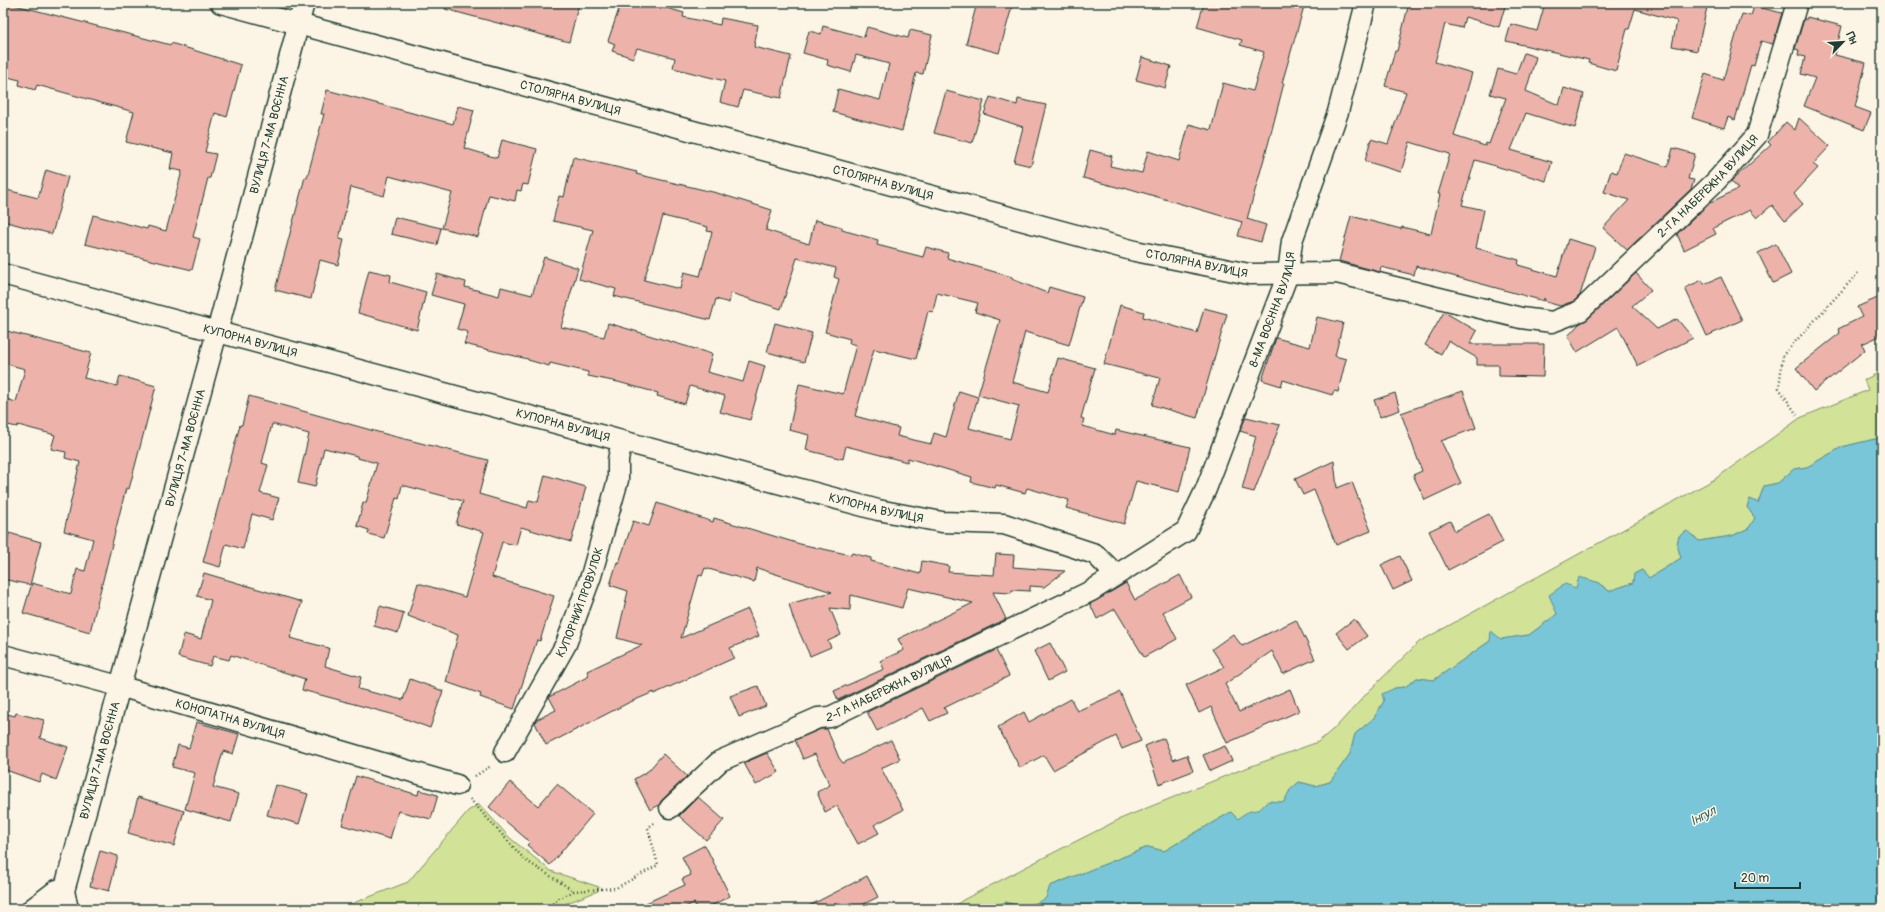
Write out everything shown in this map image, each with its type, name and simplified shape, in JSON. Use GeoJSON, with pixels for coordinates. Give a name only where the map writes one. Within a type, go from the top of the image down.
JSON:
{"type":"FeatureCollection","features":[{"type":"Feature","properties":{"kind":"street","name":"СТОЛЯРНА ВУЛИЦЯ"},"geometry":{"type":"LineString","coordinates":[[221,3],[1135,251],[1249,274],[1337,273],[1520,318],[1552,322]]}},
{"type":"Feature","properties":{"kind":"street","name":"ВУЛИЦЯ 7-МА ВОЄННА"},"geometry":{"type":"LineString","coordinates":[[66,900],[119,686],[217,332],[304,3]]}},
{"type":"Feature","properties":{"kind":"street","name":"8-МА ВОЄННА ВУЛИЦЯ"},"geometry":{"type":"LineString","coordinates":[[1116,575],[1186,532],[1206,488],[1288,274],[1292,240],[1338,112],[1366,3]]}},
{"type":"Feature","properties":{"kind":"street","name":"2-ГА НАБЕРЕЖНА ВУЛИЦЯ"},"geometry":{"type":"LineString","coordinates":[[1552,322],[1580,311],[1716,181],[1756,135],[1797,3]]}},
{"type":"Feature","properties":{"kind":"street","name":"КУПОРНА ВУЛИЦЯ"},"geometry":{"type":"LineString","coordinates":[[3,274],[878,510],[942,522],[1004,524],[1095,554],[1116,575]]}},
{"type":"Feature","properties":{"kind":"street","name":"КУПОРНИЙ ПРОВУЛОК"},"geometry":{"type":"LineString","coordinates":[[506,752],[566,644],[591,576],[618,480],[618,460],[622,442]]}},
{"type":"Feature","properties":{"kind":"street","name":"2-ГА НАБЕРЕЖНА ВУЛИЦЯ"},"geometry":{"type":"LineString","coordinates":[[670,808],[720,761],[818,718],[830,718],[1084,594],[1116,575]]}},
{"type":"Feature","properties":{"kind":"street","name":"КОНОПАТНА ВУЛИЦЯ"},"geometry":{"type":"LineString","coordinates":[[3,655],[119,686],[457,785]]}},
{"type":"Feature","properties":{"kind":"street","name":"ВУЛИЦЯ 7-МА ВОЄННА"},"geometry":{"type":"LineString","coordinates":[[32,909],[56,890],[66,900]]}},
{"type":"Feature","properties":{"kind":"path"},"geometry":{"type":"LineString","coordinates":[[1797,415],[1779,388],[1783,356],[1858,272]]}},
{"type":"Feature","properties":{"kind":"path"},"geometry":{"type":"LineString","coordinates":[[506,752],[488,768],[457,785],[525,860],[574,891]]}},
{"type":"Feature","properties":{"kind":"path"},"geometry":{"type":"LineString","coordinates":[[547,909],[559,898],[574,891],[616,888],[658,865],[648,828],[670,808]]}},
{"type":"Feature","properties":{"kind":"green space"},"geometry":{"type":"Polygon","coordinates":[[[1882,371],[1882,435],[1879,438],[1842,447],[1807,467],[1794,469],[1778,483],[1764,486],[1758,503],[1750,499],[1747,507],[1755,518],[1749,528],[1732,536],[1699,541],[1694,536],[1679,536],[1677,544],[1681,558],[1649,578],[1642,570],[1634,574],[1633,583],[1609,591],[1597,582],[1576,588],[1557,614],[1529,635],[1490,641],[1434,680],[1417,678],[1405,687],[1395,688],[1384,701],[1374,718],[1355,734],[1350,754],[1330,782],[1315,786],[1299,782],[1290,790],[1284,802],[1268,802],[1259,810],[1238,819],[1231,812],[1164,851],[1148,847],[1050,886],[1046,899],[1037,903],[1021,906],[1006,902],[988,909],[950,909],[963,900],[1120,819],[1235,772],[1318,742],[1337,726],[1369,691],[1419,642],[1715,479],[1800,418],[1868,390],[1864,380],[1882,371]]]}},
{"type":"Feature","properties":{"kind":"green space"},"geometry":{"type":"Polygon","coordinates":[[[479,804],[510,838],[551,871],[599,887],[598,891],[552,909],[338,909],[408,882],[468,811],[479,804]]]}},
{"type":"Feature","properties":{"kind":"water","name":"Інгул"},"geometry":{"type":"Polygon","coordinates":[[[1882,435],[1882,909],[988,909],[1006,902],[1016,905],[1037,903],[1046,898],[1050,886],[1148,847],[1164,851],[1231,812],[1238,819],[1247,812],[1259,810],[1268,801],[1284,802],[1290,790],[1299,782],[1315,786],[1330,782],[1350,754],[1355,734],[1374,718],[1384,701],[1382,694],[1395,688],[1405,687],[1417,678],[1434,680],[1490,641],[1491,631],[1501,639],[1529,635],[1557,614],[1549,595],[1565,584],[1576,588],[1579,577],[1597,582],[1609,591],[1633,583],[1634,574],[1642,570],[1649,578],[1681,558],[1677,544],[1679,536],[1687,531],[1699,541],[1732,536],[1749,528],[1755,518],[1747,507],[1750,499],[1758,503],[1764,486],[1778,483],[1794,469],[1807,467],[1842,447],[1879,438],[1882,435]]]}},
{"type":"Feature","properties":{"kind":"building"},"geometry":{"type":"Polygon","coordinates":[[[7,3],[171,45],[171,43],[241,65],[227,117],[215,113],[205,152],[216,154],[210,178],[208,178],[193,237],[200,239],[192,270],[85,244],[93,215],[147,229],[148,226],[166,231],[182,171],[170,169],[173,153],[126,142],[134,112],[37,85],[35,90],[19,85],[20,80],[3,76],[3,19],[7,3]]]}},
{"type":"Feature","properties":{"kind":"building"},"geometry":{"type":"Polygon","coordinates":[[[446,3],[579,3],[569,42],[445,9],[446,3]]]}},
{"type":"Feature","properties":{"kind":"building"},"geometry":{"type":"Polygon","coordinates":[[[621,3],[650,3],[684,13],[683,17],[720,25],[721,18],[758,25],[754,47],[791,56],[781,98],[743,90],[738,107],[720,102],[725,81],[673,68],[675,58],[637,48],[633,58],[612,51],[615,44],[608,41],[621,3]]]}},
{"type":"Feature","properties":{"kind":"building"},"geometry":{"type":"Polygon","coordinates":[[[977,3],[1013,3],[999,53],[966,44],[977,3]]]}},
{"type":"Feature","properties":{"kind":"building"},"geometry":{"type":"Polygon","coordinates":[[[1204,3],[1305,3],[1282,83],[1284,83],[1247,219],[1266,225],[1261,242],[1238,236],[1242,222],[1124,187],[1124,189],[1083,178],[1090,150],[1112,156],[1110,166],[1142,173],[1148,151],[1179,161],[1189,124],[1211,130],[1223,83],[1253,91],[1264,52],[1240,45],[1242,40],[1197,27],[1204,3]]]}},
{"type":"Feature","properties":{"kind":"building"},"geometry":{"type":"Polygon","coordinates":[[[1409,3],[1506,3],[1499,27],[1465,17],[1462,28],[1445,24],[1435,62],[1472,73],[1454,136],[1485,146],[1486,143],[1489,144],[1506,98],[1490,94],[1498,69],[1516,74],[1524,53],[1536,57],[1526,91],[1559,105],[1564,88],[1584,94],[1575,128],[1526,113],[1511,150],[1552,162],[1546,181],[1475,160],[1462,205],[1484,210],[1476,248],[1519,260],[1518,265],[1557,276],[1568,239],[1595,247],[1580,295],[1574,301],[1560,306],[1546,302],[1544,298],[1544,301],[1416,266],[1414,275],[1381,267],[1380,272],[1339,261],[1351,216],[1401,229],[1402,227],[1431,234],[1440,194],[1438,194],[1450,154],[1410,142],[1401,172],[1365,161],[1371,139],[1388,144],[1406,92],[1385,86],[1395,51],[1397,51],[1409,3]]]}},
{"type":"Feature","properties":{"kind":"building"},"geometry":{"type":"Polygon","coordinates":[[[1545,3],[1708,3],[1697,51],[1672,46],[1677,21],[1635,9],[1629,29],[1627,29],[1616,71],[1588,63],[1589,60],[1506,41],[1511,24],[1537,31],[1545,3]]]}},
{"type":"Feature","properties":{"kind":"building"},"geometry":{"type":"Polygon","coordinates":[[[1754,6],[1782,13],[1773,44],[1761,41],[1754,66],[1751,65],[1735,120],[1728,117],[1724,128],[1692,118],[1705,74],[1723,80],[1742,14],[1751,16],[1754,6]]]}},
{"type":"Feature","properties":{"kind":"building"},"geometry":{"type":"Polygon","coordinates":[[[1807,17],[1842,26],[1835,55],[1866,63],[1855,107],[1871,113],[1864,130],[1804,106],[1815,78],[1801,74],[1805,57],[1798,55],[1799,50],[1795,49],[1804,19],[1807,19],[1807,17]]]}},
{"type":"Feature","properties":{"kind":"building"},"geometry":{"type":"Polygon","coordinates":[[[823,26],[864,37],[867,27],[908,38],[910,30],[932,35],[923,74],[916,73],[902,131],[833,112],[838,89],[880,100],[889,64],[856,55],[851,72],[827,65],[828,60],[803,53],[809,31],[821,34],[823,26]]]}},
{"type":"Feature","properties":{"kind":"building"},"geometry":{"type":"Polygon","coordinates":[[[1142,57],[1171,66],[1165,88],[1136,80],[1142,57]]]}},
{"type":"Feature","properties":{"kind":"building"},"geometry":{"type":"Polygon","coordinates":[[[327,90],[453,124],[458,106],[474,110],[464,148],[497,158],[502,140],[537,149],[528,185],[523,184],[521,191],[517,190],[515,201],[489,195],[478,237],[442,228],[452,193],[389,176],[384,196],[351,187],[339,239],[344,240],[338,265],[320,260],[311,299],[275,290],[305,177],[307,178],[324,114],[321,114],[327,90]]]}},
{"type":"Feature","properties":{"kind":"building"},"geometry":{"type":"Polygon","coordinates":[[[946,91],[984,101],[972,143],[934,133],[946,91]]]}},
{"type":"Feature","properties":{"kind":"building"},"geometry":{"type":"Polygon","coordinates":[[[990,97],[1017,105],[1018,99],[1046,105],[1031,166],[1014,162],[1023,127],[984,114],[990,97]]]}},
{"type":"Feature","properties":{"kind":"building"},"geometry":{"type":"Polygon","coordinates":[[[1799,118],[1830,146],[1813,164],[1818,168],[1794,194],[1803,204],[1785,221],[1772,205],[1757,218],[1750,210],[1713,228],[1716,234],[1684,250],[1677,234],[1711,202],[1738,189],[1731,181],[1771,145],[1768,142],[1786,122],[1795,130],[1799,118]]]}},
{"type":"Feature","properties":{"kind":"building"},"geometry":{"type":"Polygon","coordinates":[[[1673,148],[1695,154],[1688,179],[1694,180],[1691,189],[1627,250],[1603,228],[1629,200],[1604,192],[1611,171],[1617,173],[1624,153],[1668,167],[1673,148]]]}},
{"type":"Feature","properties":{"kind":"building"},"geometry":{"type":"Polygon","coordinates":[[[573,157],[637,172],[636,174],[717,193],[772,210],[766,230],[809,244],[815,220],[842,227],[842,230],[878,240],[877,245],[923,257],[926,247],[948,253],[947,258],[1012,277],[1012,279],[1047,293],[1049,287],[1083,297],[1069,345],[1025,332],[1012,382],[1048,392],[1058,358],[1095,368],[1081,418],[1084,419],[1082,426],[1115,435],[1116,430],[1190,447],[1179,492],[1136,481],[1124,524],[1066,508],[1069,500],[1027,488],[1025,493],[996,485],[995,488],[971,482],[972,477],[908,458],[907,462],[846,446],[843,459],[806,450],[809,435],[789,430],[799,384],[843,394],[856,345],[849,343],[850,339],[825,332],[839,279],[834,277],[836,268],[797,258],[781,309],[731,293],[729,303],[716,299],[710,320],[614,296],[616,289],[579,279],[593,230],[553,221],[559,196],[564,197],[573,157]],[[663,216],[644,280],[680,289],[684,272],[700,276],[712,232],[707,231],[708,227],[663,216]],[[937,293],[933,312],[928,311],[916,359],[874,349],[855,416],[899,428],[897,436],[931,444],[934,433],[946,437],[959,391],[978,397],[969,428],[1010,439],[1019,406],[978,395],[1000,320],[975,312],[978,303],[937,293]]]}},
{"type":"Feature","properties":{"kind":"building"},"geometry":{"type":"Polygon","coordinates":[[[46,170],[68,177],[52,234],[3,221],[3,189],[38,198],[46,170]]]}},
{"type":"Feature","properties":{"kind":"building"},"geometry":{"type":"Polygon","coordinates":[[[395,217],[441,228],[437,245],[391,234],[395,217]]]}},
{"type":"Feature","properties":{"kind":"building"},"geometry":{"type":"Polygon","coordinates":[[[1776,244],[1791,274],[1773,283],[1758,253],[1776,244]]]}},
{"type":"Feature","properties":{"kind":"building"},"geometry":{"type":"Polygon","coordinates":[[[544,257],[578,268],[561,327],[604,337],[608,323],[712,354],[707,372],[743,382],[749,361],[765,366],[750,420],[720,412],[725,396],[690,386],[685,404],[657,396],[658,393],[618,382],[588,376],[588,372],[550,363],[549,366],[528,359],[464,344],[468,332],[457,329],[464,304],[431,295],[437,274],[466,282],[465,287],[499,296],[501,287],[532,295],[544,257]]]}},
{"type":"Feature","properties":{"kind":"building"},"geometry":{"type":"Polygon","coordinates":[[[369,270],[391,275],[390,282],[426,292],[417,330],[358,313],[369,270]]]}},
{"type":"Feature","properties":{"kind":"building"},"geometry":{"type":"Polygon","coordinates":[[[1636,273],[1651,290],[1632,306],[1657,329],[1677,319],[1693,338],[1638,366],[1618,327],[1577,352],[1568,336],[1579,324],[1588,319],[1636,273]]]}},
{"type":"Feature","properties":{"kind":"building"},"geometry":{"type":"Polygon","coordinates":[[[1721,277],[1742,320],[1707,336],[1685,288],[1702,280],[1704,284],[1721,277]]]}},
{"type":"Feature","properties":{"kind":"building"},"geometry":{"type":"Polygon","coordinates":[[[1882,296],[1882,335],[1862,344],[1865,350],[1814,391],[1796,368],[1840,333],[1838,329],[1862,317],[1857,307],[1882,296]]]}},
{"type":"Feature","properties":{"kind":"building"},"geometry":{"type":"Polygon","coordinates":[[[1120,305],[1144,312],[1143,317],[1197,333],[1204,308],[1227,314],[1197,418],[1152,405],[1160,378],[1104,364],[1120,305]]]}},
{"type":"Feature","properties":{"kind":"building"},"geometry":{"type":"Polygon","coordinates":[[[1444,312],[1477,331],[1470,344],[1544,344],[1543,377],[1499,376],[1499,365],[1477,365],[1477,358],[1448,341],[1441,354],[1425,345],[1444,312]]]}},
{"type":"Feature","properties":{"kind":"building"},"geometry":{"type":"Polygon","coordinates":[[[1317,317],[1343,323],[1335,356],[1346,359],[1338,392],[1334,391],[1332,395],[1283,380],[1281,386],[1262,380],[1276,338],[1310,347],[1317,317]]]}},
{"type":"Feature","properties":{"kind":"building"},"geometry":{"type":"Polygon","coordinates":[[[775,323],[812,333],[804,362],[767,352],[775,323]]]}},
{"type":"Feature","properties":{"kind":"building"},"geometry":{"type":"Polygon","coordinates":[[[3,330],[91,353],[84,378],[117,386],[120,376],[156,386],[129,489],[126,488],[90,632],[23,613],[32,583],[71,594],[77,569],[85,571],[93,539],[64,531],[80,462],[65,458],[66,452],[51,449],[55,435],[18,425],[17,427],[3,424],[3,412],[6,399],[16,402],[25,369],[3,363],[3,330]]]}},
{"type":"Feature","properties":{"kind":"building"},"geometry":{"type":"Polygon","coordinates":[[[1463,391],[1476,428],[1441,441],[1461,483],[1425,500],[1413,475],[1422,471],[1401,413],[1463,391]]]}},
{"type":"Feature","properties":{"kind":"building"},"geometry":{"type":"Polygon","coordinates":[[[1395,393],[1400,410],[1380,417],[1374,400],[1395,393]]]}},
{"type":"Feature","properties":{"kind":"building"},"geometry":{"type":"Polygon","coordinates":[[[249,396],[385,434],[488,460],[479,494],[527,508],[529,500],[538,502],[545,475],[586,487],[571,542],[521,527],[516,545],[502,542],[492,577],[554,596],[540,641],[537,640],[514,709],[480,697],[481,694],[446,682],[458,635],[408,616],[418,583],[465,597],[484,532],[456,524],[463,501],[402,485],[399,499],[396,498],[384,538],[368,534],[369,530],[357,526],[363,503],[366,503],[377,463],[357,458],[357,456],[324,448],[315,487],[298,483],[309,434],[272,424],[262,463],[268,465],[260,493],[279,498],[272,520],[252,514],[243,549],[226,544],[220,567],[203,562],[249,396]]]}},
{"type":"Feature","properties":{"kind":"building"},"geometry":{"type":"Polygon","coordinates":[[[1246,417],[1280,425],[1254,492],[1242,489],[1256,436],[1240,431],[1246,417]]]}},
{"type":"Feature","properties":{"kind":"building"},"geometry":{"type":"Polygon","coordinates":[[[1334,461],[1337,488],[1352,482],[1371,531],[1336,545],[1314,490],[1303,495],[1295,479],[1334,461]]]}},
{"type":"Feature","properties":{"kind":"building"},"geometry":{"type":"Polygon","coordinates":[[[657,503],[713,522],[714,518],[800,544],[851,555],[852,553],[871,558],[871,561],[920,574],[922,561],[949,566],[948,572],[994,575],[996,554],[1014,555],[1013,567],[1065,571],[1044,587],[1030,586],[1030,591],[1012,590],[1011,593],[993,592],[1006,619],[838,700],[834,691],[884,669],[880,661],[904,650],[898,639],[973,603],[908,588],[902,608],[851,595],[850,610],[830,608],[841,635],[828,641],[831,647],[810,656],[793,618],[789,604],[832,592],[757,568],[754,582],[705,568],[702,576],[699,575],[681,638],[748,609],[759,636],[730,648],[734,658],[654,694],[654,692],[628,703],[546,745],[535,723],[536,720],[556,710],[549,697],[589,676],[587,671],[642,645],[617,638],[628,591],[610,585],[633,521],[649,526],[657,503]]]}},
{"type":"Feature","properties":{"kind":"building"},"geometry":{"type":"Polygon","coordinates":[[[1489,514],[1503,542],[1448,570],[1429,531],[1450,521],[1455,531],[1489,514]]]}},
{"type":"Feature","properties":{"kind":"building"},"geometry":{"type":"Polygon","coordinates":[[[9,533],[41,542],[30,585],[3,579],[3,558],[9,533]]]}},
{"type":"Feature","properties":{"kind":"building"},"geometry":{"type":"Polygon","coordinates":[[[1400,556],[1412,581],[1393,590],[1381,565],[1400,556]]]}},
{"type":"Feature","properties":{"kind":"building"},"geometry":{"type":"Polygon","coordinates":[[[204,573],[302,602],[290,638],[329,648],[325,666],[361,677],[358,689],[403,700],[410,679],[443,691],[430,728],[395,715],[302,690],[305,679],[231,655],[229,660],[213,656],[210,666],[178,657],[184,634],[201,639],[211,600],[197,596],[204,573]]]}},
{"type":"Feature","properties":{"kind":"building"},"geometry":{"type":"Polygon","coordinates":[[[1180,575],[1191,597],[1163,612],[1177,639],[1144,657],[1115,609],[1097,619],[1090,604],[1126,583],[1135,600],[1180,575]]]}},
{"type":"Feature","properties":{"kind":"building"},"geometry":{"type":"Polygon","coordinates":[[[380,606],[404,613],[398,633],[374,626],[380,606]]]}},
{"type":"Feature","properties":{"kind":"building"},"geometry":{"type":"Polygon","coordinates":[[[1354,619],[1367,636],[1349,649],[1336,633],[1354,619]]]}},
{"type":"Feature","properties":{"kind":"building"},"geometry":{"type":"Polygon","coordinates":[[[1296,620],[1315,659],[1283,674],[1272,651],[1225,684],[1239,712],[1290,689],[1299,711],[1227,743],[1211,707],[1199,713],[1186,685],[1224,667],[1212,649],[1233,634],[1242,646],[1296,620]]]}},
{"type":"Feature","properties":{"kind":"building"},"geometry":{"type":"Polygon","coordinates":[[[1050,643],[1065,672],[1048,681],[1034,651],[1050,643]]]}},
{"type":"Feature","properties":{"kind":"building"},"geometry":{"type":"Polygon","coordinates":[[[996,650],[1009,676],[944,708],[947,713],[930,721],[923,708],[877,731],[867,712],[996,650]]]}},
{"type":"Feature","properties":{"kind":"building"},"geometry":{"type":"Polygon","coordinates":[[[758,686],[766,706],[739,717],[730,696],[758,686]]]}},
{"type":"Feature","properties":{"kind":"building"},"geometry":{"type":"Polygon","coordinates":[[[1120,692],[1141,741],[1122,749],[1116,736],[1053,770],[1044,755],[1020,768],[998,727],[1024,712],[1029,722],[1071,699],[1077,711],[1120,692]]]}},
{"type":"Feature","properties":{"kind":"building"},"geometry":{"type":"Polygon","coordinates":[[[3,713],[15,716],[16,713],[44,720],[40,738],[68,747],[56,780],[42,774],[39,782],[3,769],[3,713]]]}},
{"type":"Feature","properties":{"kind":"building"},"geometry":{"type":"Polygon","coordinates":[[[196,722],[239,734],[233,754],[223,751],[213,787],[239,794],[231,822],[185,809],[195,773],[172,767],[178,745],[189,748],[196,722]]]}},
{"type":"Feature","properties":{"kind":"building"},"geometry":{"type":"Polygon","coordinates":[[[821,729],[827,729],[839,758],[843,763],[891,740],[900,759],[881,768],[903,810],[874,825],[879,833],[858,844],[837,806],[825,812],[817,792],[830,785],[815,754],[803,759],[795,740],[821,729]]]}},
{"type":"Feature","properties":{"kind":"building"},"geometry":{"type":"Polygon","coordinates":[[[1164,738],[1173,760],[1187,755],[1193,771],[1159,784],[1145,746],[1164,738]]]}},
{"type":"Feature","properties":{"kind":"building"},"geometry":{"type":"Polygon","coordinates":[[[1225,746],[1232,761],[1210,771],[1203,755],[1225,746]]]}},
{"type":"Feature","properties":{"kind":"building"},"geometry":{"type":"Polygon","coordinates":[[[767,753],[779,772],[756,785],[744,763],[767,753]]]}},
{"type":"Feature","properties":{"kind":"building"},"geometry":{"type":"Polygon","coordinates":[[[663,754],[687,776],[662,800],[659,805],[650,810],[634,779],[648,771],[663,754]]]}},
{"type":"Feature","properties":{"kind":"building"},"geometry":{"type":"Polygon","coordinates":[[[356,776],[418,795],[419,790],[438,795],[431,819],[398,811],[390,839],[342,825],[356,776]]]}},
{"type":"Feature","properties":{"kind":"building"},"geometry":{"type":"Polygon","coordinates":[[[510,782],[538,806],[557,784],[593,814],[550,865],[527,845],[530,842],[489,807],[510,782]]]}},
{"type":"Feature","properties":{"kind":"building"},"geometry":{"type":"Polygon","coordinates":[[[276,785],[308,794],[299,824],[267,815],[276,785]]]}},
{"type":"Feature","properties":{"kind":"building"},"geometry":{"type":"Polygon","coordinates":[[[138,797],[184,811],[174,846],[128,833],[138,797]]]}},
{"type":"Feature","properties":{"kind":"building"},"geometry":{"type":"Polygon","coordinates":[[[698,797],[724,820],[706,840],[679,816],[698,797]]]}},
{"type":"Feature","properties":{"kind":"building"},"geometry":{"type":"Polygon","coordinates":[[[705,845],[730,896],[705,909],[697,909],[694,903],[681,909],[633,909],[685,885],[682,879],[691,875],[682,857],[705,845]]]}},
{"type":"Feature","properties":{"kind":"building"},"geometry":{"type":"Polygon","coordinates":[[[100,851],[118,856],[109,891],[90,886],[100,851]]]}},
{"type":"Feature","properties":{"kind":"building"},"geometry":{"type":"Polygon","coordinates":[[[867,876],[878,897],[854,909],[803,909],[867,876]]]}}]}
